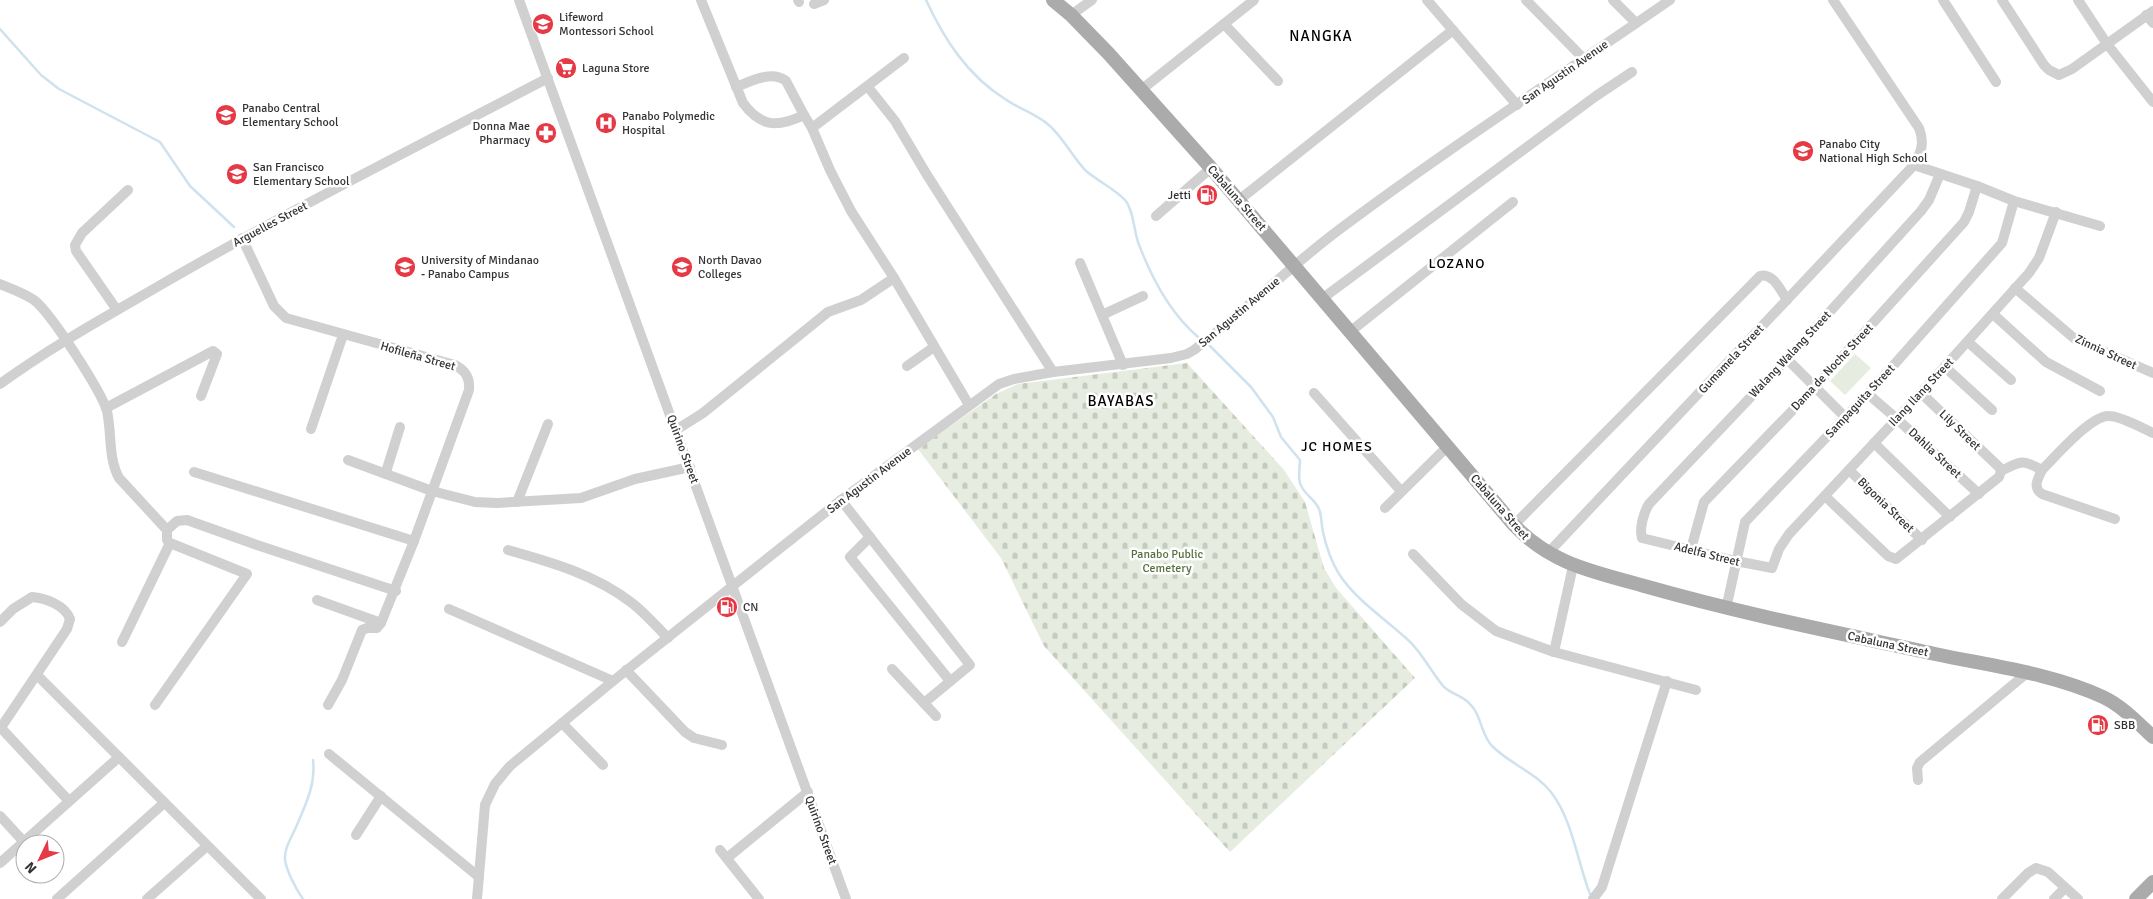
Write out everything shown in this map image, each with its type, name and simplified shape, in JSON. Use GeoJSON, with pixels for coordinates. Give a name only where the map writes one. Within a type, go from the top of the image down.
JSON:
{"type":"FeatureCollection","features":[{"type":"Feature","properties":{"kind":"main road","name":"Cabaluna Street"},"geometry":{"type":"LineString","coordinates":[[1053,0],[1071,15],[1212,168],[1514,525],[1534,545],[1573,566],[1726,609],[2027,673],[2084,689],[2105,698],[2127,712],[2153,737]]}},
{"type":"Feature","properties":{"kind":"main road"},"geometry":{"type":"LineString","coordinates":[[2136,899],[2153,882]]}},
{"type":"Feature","properties":{"kind":"street","name":"Quirino Street"},"geometry":{"type":"LineString","coordinates":[[519,0],[734,586],[846,899]]}},
{"type":"Feature","properties":{"kind":"street"},"geometry":{"type":"LineString","coordinates":[[701,0],[736,87],[747,109],[754,117],[765,123],[786,122],[804,115]]}},
{"type":"Feature","properties":{"kind":"street"},"geometry":{"type":"LineString","coordinates":[[1071,15],[1092,0]]}},
{"type":"Feature","properties":{"kind":"street"},"geometry":{"type":"LineString","coordinates":[[1141,90],[1254,0]]}},
{"type":"Feature","properties":{"kind":"street"},"geometry":{"type":"LineString","coordinates":[[1427,0],[1517,105]]}},
{"type":"Feature","properties":{"kind":"street"},"geometry":{"type":"LineString","coordinates":[[1526,0],[1583,58]]}},
{"type":"Feature","properties":{"kind":"street"},"geometry":{"type":"LineString","coordinates":[[1613,0],[1636,23]]}},
{"type":"Feature","properties":{"kind":"street","name":"San Agustin Avenue"},"geometry":{"type":"LineString","coordinates":[[477,899],[483,816],[489,794],[510,766],[626,670],[841,500],[968,405],[1007,381],[1053,372],[1122,365],[1187,354],[1203,344],[1294,265],[1384,197],[1583,58],[1670,0]]}},
{"type":"Feature","properties":{"kind":"street"},"geometry":{"type":"LineString","coordinates":[[1833,0],[1919,128],[1923,138],[1914,165],[1977,186],[2014,201],[2100,226]]}},
{"type":"Feature","properties":{"kind":"street"},"geometry":{"type":"LineString","coordinates":[[1943,0],[1996,82]]}},
{"type":"Feature","properties":{"kind":"street"},"geometry":{"type":"LineString","coordinates":[[2002,0],[2044,65],[2059,75],[2066,73],[2151,16]]}},
{"type":"Feature","properties":{"kind":"street"},"geometry":{"type":"LineString","coordinates":[[2078,0],[2107,44],[2153,102]]}},
{"type":"Feature","properties":{"kind":"street"},"geometry":{"type":"LineString","coordinates":[[1224,24],[1278,81]]}},
{"type":"Feature","properties":{"kind":"street"},"geometry":{"type":"LineString","coordinates":[[1239,200],[1453,30]]}},
{"type":"Feature","properties":{"kind":"street"},"geometry":{"type":"LineString","coordinates":[[812,128],[904,58]]}},
{"type":"Feature","properties":{"kind":"street"},"geometry":{"type":"LineString","coordinates":[[1323,298],[1596,96],[1632,72]]}},
{"type":"Feature","properties":{"kind":"street"},"geometry":{"type":"LineString","coordinates":[[736,87],[767,77],[782,78],[786,81],[812,128],[830,170],[851,211],[894,278],[968,405]]}},
{"type":"Feature","properties":{"kind":"street","name":"Arguelles Street"},"geometry":{"type":"LineString","coordinates":[[0,384],[29,363],[242,238],[548,78]]}},
{"type":"Feature","properties":{"kind":"street"},"geometry":{"type":"LineString","coordinates":[[868,87],[896,121],[927,174],[1053,372]]}},
{"type":"Feature","properties":{"kind":"street","name":"Gumamela Street"},"geometry":{"type":"LineString","coordinates":[[1548,553],[1914,165]]}},
{"type":"Feature","properties":{"kind":"street"},"geometry":{"type":"LineString","coordinates":[[1156,216],[1212,168]]}},
{"type":"Feature","properties":{"kind":"street","name":"Walang Walang Street"},"geometry":{"type":"LineString","coordinates":[[1641,533],[1649,504],[1787,360],[1921,211],[1929,200],[1940,174]]}},
{"type":"Feature","properties":{"kind":"street","name":"Dama de Noche Street"},"geometry":{"type":"LineString","coordinates":[[1691,549],[1704,502],[1814,387],[1964,222],[1977,186]]}},
{"type":"Feature","properties":{"kind":"street"},"geometry":{"type":"LineString","coordinates":[[117,310],[76,251],[75,245],[82,234],[128,190]]}},
{"type":"Feature","properties":{"kind":"street","name":"Sampaguita Street"},"geometry":{"type":"LineString","coordinates":[[1726,609],[1742,529],[1748,518],[1868,394],[2002,243],[2014,201]]}},
{"type":"Feature","properties":{"kind":"street"},"geometry":{"type":"LineString","coordinates":[[1351,330],[1512,202]]}},
{"type":"Feature","properties":{"kind":"street","name":"Ilang Ilang Street"},"geometry":{"type":"LineString","coordinates":[[1775,564],[1783,542],[1968,342],[2039,258],[2056,212]]}},
{"type":"Feature","properties":{"kind":"street","name":"Hofileña Street"},"geometry":{"type":"LineString","coordinates":[[242,238],[279,312],[292,320],[455,365],[467,374],[470,382],[469,390],[396,591],[381,623]]}},
{"type":"Feature","properties":{"kind":"street"},"geometry":{"type":"LineString","coordinates":[[1080,263],[1122,365]]}},
{"type":"Feature","properties":{"kind":"street"},"geometry":{"type":"LineString","coordinates":[[1514,525],[1760,276],[1769,276],[1787,300]]}},
{"type":"Feature","properties":{"kind":"street"},"geometry":{"type":"LineString","coordinates":[[676,430],[703,413],[828,312],[861,300],[894,278]]}},
{"type":"Feature","properties":{"kind":"street"},"geometry":{"type":"LineString","coordinates":[[0,284],[24,294],[38,303],[51,317],[90,378],[106,408],[114,469],[119,478],[167,530],[167,540],[170,543],[247,574],[155,705]]}},
{"type":"Feature","properties":{"kind":"street","name":"Zinnia Street"},"geometry":{"type":"LineString","coordinates":[[2015,288],[2075,339],[2153,373]]}},
{"type":"Feature","properties":{"kind":"street"},"geometry":{"type":"LineString","coordinates":[[1102,315],[1143,296]]}},
{"type":"Feature","properties":{"kind":"street"},"geometry":{"type":"LineString","coordinates":[[1993,314],[2046,362],[2100,391]]}},
{"type":"Feature","properties":{"kind":"street"},"geometry":{"type":"LineString","coordinates":[[311,429],[343,335]]}},
{"type":"Feature","properties":{"kind":"street"},"geometry":{"type":"LineString","coordinates":[[1968,342],[2010,380]]}},
{"type":"Feature","properties":{"kind":"street"},"geometry":{"type":"LineString","coordinates":[[907,366],[934,347]]}},
{"type":"Feature","properties":{"kind":"street"},"geometry":{"type":"LineString","coordinates":[[106,408],[213,351],[217,354],[216,360],[201,396]]}},
{"type":"Feature","properties":{"kind":"street"},"geometry":{"type":"LineString","coordinates":[[1787,360],[1845,417]]}},
{"type":"Feature","properties":{"kind":"street"},"geometry":{"type":"LineString","coordinates":[[1945,367],[1992,410]]}},
{"type":"Feature","properties":{"kind":"street"},"geometry":{"type":"LineString","coordinates":[[1314,393],[1401,491]]}},
{"type":"Feature","properties":{"kind":"street","name":"Lily Street"},"geometry":{"type":"LineString","coordinates":[[1921,393],[2000,469]]}},
{"type":"Feature","properties":{"kind":"street","name":"Dahlia Street"},"geometry":{"type":"LineString","coordinates":[[1868,394],[1897,418],[1979,494]]}},
{"type":"Feature","properties":{"kind":"street"},"geometry":{"type":"LineString","coordinates":[[2115,519],[2042,494],[2038,491],[2036,484],[2042,470],[2086,428],[2104,416],[2112,415],[2153,433]]}},
{"type":"Feature","properties":{"kind":"street"},"geometry":{"type":"LineString","coordinates":[[517,502],[548,424]]}},
{"type":"Feature","properties":{"kind":"street"},"geometry":{"type":"LineString","coordinates":[[386,472],[400,426]]}},
{"type":"Feature","properties":{"kind":"street"},"geometry":{"type":"LineString","coordinates":[[1874,443],[1950,517]]}},
{"type":"Feature","properties":{"kind":"street"},"geometry":{"type":"LineString","coordinates":[[1385,508],[1448,446]]}},
{"type":"Feature","properties":{"kind":"street"},"geometry":{"type":"LineString","coordinates":[[348,460],[386,472],[432,491],[475,502],[517,502],[581,498],[628,482],[690,468]]}},
{"type":"Feature","properties":{"kind":"street"},"geometry":{"type":"LineString","coordinates":[[1825,496],[1893,559],[1900,557],[2000,477],[2000,469],[2025,461],[2042,470]]}},
{"type":"Feature","properties":{"kind":"street","name":"Bigonia Street"},"geometry":{"type":"LineString","coordinates":[[1849,470],[1922,540]]}},
{"type":"Feature","properties":{"kind":"street"},"geometry":{"type":"LineString","coordinates":[[194,472],[414,541]]}},
{"type":"Feature","properties":{"kind":"street"},"geometry":{"type":"LineString","coordinates":[[841,500],[970,665],[924,703]]}},
{"type":"Feature","properties":{"kind":"street"},"geometry":{"type":"LineString","coordinates":[[167,530],[177,521],[187,520],[396,591]]}},
{"type":"Feature","properties":{"kind":"street","name":"Adelfa Street"},"geometry":{"type":"LineString","coordinates":[[1641,533],[1644,539],[1736,561],[1770,568],[1775,564]]}},
{"type":"Feature","properties":{"kind":"street"},"geometry":{"type":"LineString","coordinates":[[870,537],[850,557],[950,681]]}},
{"type":"Feature","properties":{"kind":"street"},"geometry":{"type":"LineString","coordinates":[[122,642],[170,543]]}},
{"type":"Feature","properties":{"kind":"street"},"geometry":{"type":"LineString","coordinates":[[508,550],[562,566],[615,592],[632,603],[668,638]]}},
{"type":"Feature","properties":{"kind":"street"},"geometry":{"type":"LineString","coordinates":[[1413,554],[1461,604],[1484,623],[1513,638],[1554,652],[1696,690]]}},
{"type":"Feature","properties":{"kind":"street"},"geometry":{"type":"LineString","coordinates":[[1554,652],[1573,566]]}},
{"type":"Feature","properties":{"kind":"street"},"geometry":{"type":"LineString","coordinates":[[0,622],[24,601],[32,597],[50,601],[69,615],[70,625],[0,728],[69,801]]}},
{"type":"Feature","properties":{"kind":"street"},"geometry":{"type":"LineString","coordinates":[[317,600],[381,623],[377,628],[362,630],[342,680],[328,705]]}},
{"type":"Feature","properties":{"kind":"street"},"geometry":{"type":"LineString","coordinates":[[449,609],[613,681]]}},
{"type":"Feature","properties":{"kind":"street"},"geometry":{"type":"LineString","coordinates":[[892,668],[936,716]]}},
{"type":"Feature","properties":{"kind":"street"},"geometry":{"type":"LineString","coordinates":[[626,670],[685,732],[694,738],[722,745]]}},
{"type":"Feature","properties":{"kind":"street"},"geometry":{"type":"LineString","coordinates":[[1918,780],[1917,768],[1920,762],[2027,673]]}},
{"type":"Feature","properties":{"kind":"street"},"geometry":{"type":"LineString","coordinates":[[36,675],[261,899]]}},
{"type":"Feature","properties":{"kind":"street"},"geometry":{"type":"LineString","coordinates":[[1593,899],[1602,887],[1667,681]]}},
{"type":"Feature","properties":{"kind":"street"},"geometry":{"type":"LineString","coordinates":[[562,723],[603,765]]}},
{"type":"Feature","properties":{"kind":"street"},"geometry":{"type":"LineString","coordinates":[[330,754],[479,877]]}},
{"type":"Feature","properties":{"kind":"street"},"geometry":{"type":"LineString","coordinates":[[33,834],[119,757]]}},
{"type":"Feature","properties":{"kind":"street"},"geometry":{"type":"LineString","coordinates":[[759,899],[723,854],[808,792]]}},
{"type":"Feature","properties":{"kind":"street"},"geometry":{"type":"LineString","coordinates":[[356,835],[381,796]]}},
{"type":"Feature","properties":{"kind":"street"},"geometry":{"type":"LineString","coordinates":[[57,899],[164,803]]}},
{"type":"Feature","properties":{"kind":"street"},"geometry":{"type":"LineString","coordinates":[[0,816],[17,834]]}},
{"type":"Feature","properties":{"kind":"street"},"geometry":{"type":"LineString","coordinates":[[147,899],[207,846]]}},
{"type":"Feature","properties":{"kind":"street"},"geometry":{"type":"LineString","coordinates":[[0,863],[15,850]]}},
{"type":"Feature","properties":{"kind":"street"},"geometry":{"type":"LineString","coordinates":[[2002,899],[2028,873],[2036,868],[2048,872],[2078,899]]}},
{"type":"Feature","properties":{"kind":"street"},"geometry":{"type":"LineString","coordinates":[[2054,899],[2066,888]]}},
{"type":"Feature","properties":{"kind":"green space"},"geometry":{"type":"Polygon","coordinates":[[[1855,354],[1871,368],[1845,395],[1830,381],[1855,354]]]}},
{"type":"Feature","properties":{"kind":"green space","name":"Panabo Public Cemetery"},"geometry":{"type":"Polygon","coordinates":[[[1187,363],[1284,470],[1305,502],[1324,568],[1336,588],[1415,678],[1230,852],[1044,646],[1001,558],[918,449],[996,394],[1018,384],[1187,363]]]}},
{"type":"Feature","properties":{"kind":"waterway"},"geometry":{"type":"LineString","coordinates":[[926,0],[949,42],[979,79],[1005,99],[1050,126],[1060,136],[1085,170],[1125,200],[1132,214],[1138,242],[1155,281],[1170,306],[1198,337]]}},
{"type":"Feature","properties":{"kind":"waterway"},"geometry":{"type":"LineString","coordinates":[[0,29],[41,75],[59,89],[160,142],[190,186],[234,227]]}},
{"type":"Feature","properties":{"kind":"waterway"},"geometry":{"type":"LineString","coordinates":[[1210,346],[1251,387],[1273,417],[1281,437],[1300,460],[1300,483],[1319,509],[1329,553],[1339,574],[1362,600],[1412,644],[1444,687],[1469,703],[1492,746],[1538,779],[1551,792],[1570,828],[1590,894]]}},
{"type":"Feature","properties":{"kind":"waterway"},"geometry":{"type":"LineString","coordinates":[[303,899],[290,875],[285,856],[312,786],[313,760]]}},
{"type":"Feature","properties":{"kind":"place","name":"Lifeword Montessori School"},"geometry":{"type":"Point","coordinates":[543,24]}},
{"type":"Feature","properties":{"kind":"place","name":"Laguna Store"},"geometry":{"type":"Point","coordinates":[566,68]}},
{"type":"Feature","properties":{"kind":"place","name":"Panabo Central Elementary School"},"geometry":{"type":"Point","coordinates":[226,115]}},
{"type":"Feature","properties":{"kind":"place","name":"Panabo Polymedic Hospital"},"geometry":{"type":"Point","coordinates":[606,123]}},
{"type":"Feature","properties":{"kind":"place","name":"Donna Mae Pharmacy"},"geometry":{"type":"Point","coordinates":[546,133]}},
{"type":"Feature","properties":{"kind":"place","name":"Panabo City National High School"},"geometry":{"type":"Point","coordinates":[1803,151]}},
{"type":"Feature","properties":{"kind":"place","name":"San Francisco Elementary School"},"geometry":{"type":"Point","coordinates":[237,174]}},
{"type":"Feature","properties":{"kind":"place","name":"Jetti"},"geometry":{"type":"Point","coordinates":[1207,195]}},
{"type":"Feature","properties":{"kind":"place","name":"University of Mindanao - Panabo Campus"},"geometry":{"type":"Point","coordinates":[405,267]}},
{"type":"Feature","properties":{"kind":"place","name":"North Davao Colleges"},"geometry":{"type":"Point","coordinates":[682,267]}},
{"type":"Feature","properties":{"kind":"place","name":"CN"},"geometry":{"type":"Point","coordinates":[727,607]}},
{"type":"Feature","properties":{"kind":"place","name":"SBB"},"geometry":{"type":"Point","coordinates":[2098,725]}},
{"type":"Feature","properties":{"kind":"district","name":"NANGKA"},"geometry":{"type":"Point","coordinates":[1321,36]}},
{"type":"Feature","properties":{"kind":"district","name":"LOZANO"},"geometry":{"type":"Point","coordinates":[1457,263]}},
{"type":"Feature","properties":{"kind":"district","name":"BAYABAS"},"geometry":{"type":"Point","coordinates":[1121,401]}},
{"type":"Feature","properties":{"kind":"district","name":"JC HOMES"},"geometry":{"type":"Point","coordinates":[1337,446]}}]}
